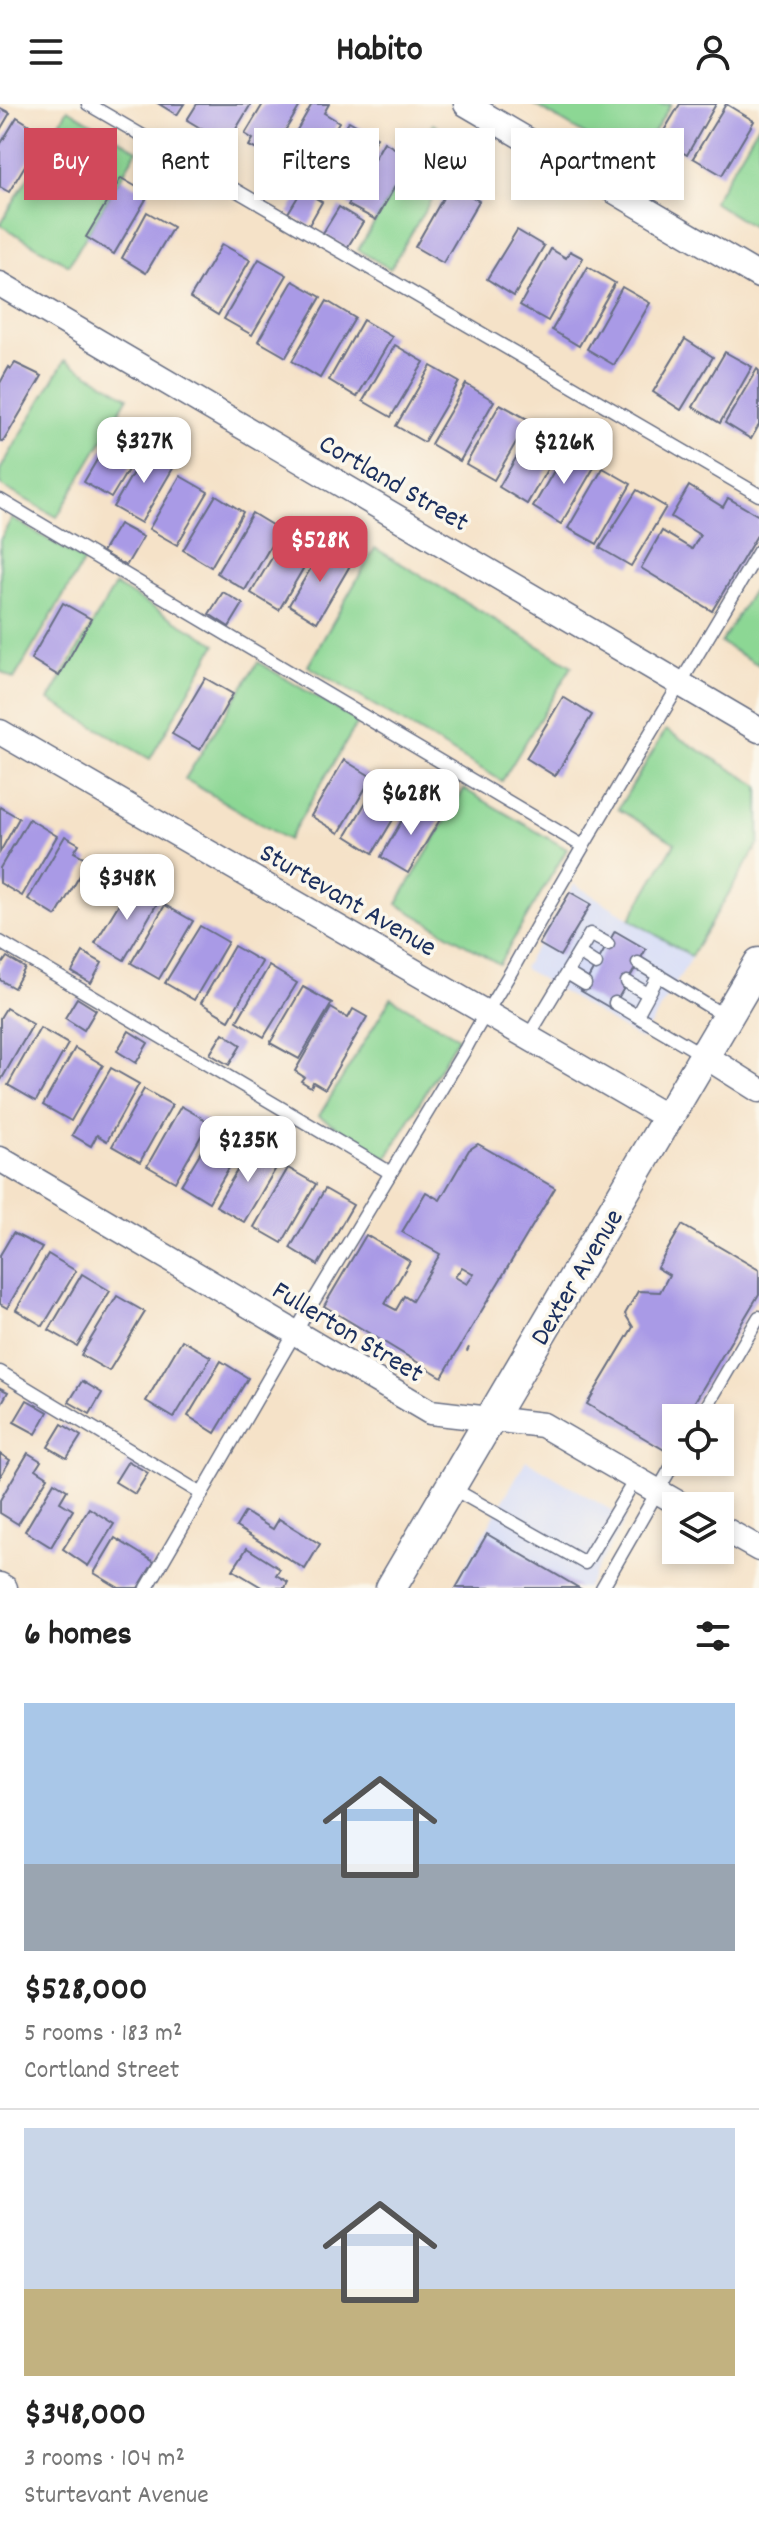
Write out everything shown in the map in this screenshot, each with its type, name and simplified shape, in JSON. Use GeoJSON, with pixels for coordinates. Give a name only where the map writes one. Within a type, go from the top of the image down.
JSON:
{"type":"FeatureCollection","features":[{"type":"Feature","properties":{"kind":"street"},"geometry":{"type":"LineString","coordinates":[[466,104],[759,276]]}},
{"type":"Feature","properties":{"kind":"street","name":"Cortland Street"},"geometry":{"type":"LineString","coordinates":[[0,284],[759,730]]}},
{"type":"Feature","properties":{"kind":"street","name":"Sturtevant Avenue"},"geometry":{"type":"LineString","coordinates":[[0,732],[668,1118]]}},
{"type":"Feature","properties":{"kind":"street","name":"Dexter Avenue"},"geometry":{"type":"LineString","coordinates":[[391,1588],[759,963]]}},
{"type":"Feature","properties":{"kind":"street"},"geometry":{"type":"LineString","coordinates":[[705,1056],[759,1090]]}},
{"type":"Feature","properties":{"kind":"street","name":"Fullerton Street"},"geometry":{"type":"LineString","coordinates":[[0,1159],[430,1412],[543,1425],[662,1494]]}},
{"type":"Feature","properties":{"kind":"street"},"geometry":{"type":"LineString","coordinates":[[734,1535],[759,1549]]}},
{"type":"Feature","properties":{"kind":"lane"},"geometry":{"type":"LineString","coordinates":[[88,104],[759,495]]}},
{"type":"Feature","properties":{"kind":"lane"},"geometry":{"type":"LineString","coordinates":[[0,500],[581,845]]}},
{"type":"Feature","properties":{"kind":"lane"},"geometry":{"type":"LineString","coordinates":[[147,1588],[509,975],[581,845],[759,551]]}},
{"type":"Feature","properties":{"kind":"lane"},"geometry":{"type":"LineString","coordinates":[[528,1037],[590,934],[608,944]]}},
{"type":"Feature","properties":{"kind":"lane"},"geometry":{"type":"LineString","coordinates":[[0,942],[391,1173]]}},
{"type":"Feature","properties":{"kind":"lane"},"geometry":{"type":"LineString","coordinates":[[579,953],[596,964]]}},
{"type":"Feature","properties":{"kind":"lane"},"geometry":{"type":"LineString","coordinates":[[638,963],[728,1018]]}},
{"type":"Feature","properties":{"kind":"lane"},"geometry":{"type":"LineString","coordinates":[[567,973],[585,984]]}},
{"type":"Feature","properties":{"kind":"lane"},"geometry":{"type":"LineString","coordinates":[[637,1015],[659,975]]}},
{"type":"Feature","properties":{"kind":"lane"},"geometry":{"type":"LineString","coordinates":[[627,982],[648,994]]}},
{"type":"Feature","properties":{"kind":"lane"},"geometry":{"type":"LineString","coordinates":[[615,1003],[705,1056]]}},
{"type":"Feature","properties":{"kind":"lane"},"geometry":{"type":"LineString","coordinates":[[708,1404],[759,1317]]}},
{"type":"Feature","properties":{"kind":"lane"},"geometry":{"type":"LineString","coordinates":[[0,1372],[202,1494]]}},
{"type":"Feature","properties":{"kind":"lane"},"geometry":{"type":"LineString","coordinates":[[602,1588],[666,1476]]}},
{"type":"Feature","properties":{"kind":"lane"},"geometry":{"type":"LineString","coordinates":[[450,1487],[585,1563],[636,1478]]}},
{"type":"Feature","properties":{"kind":"shaded area"},"geometry":{"type":"Polygon","coordinates":[[[574,884],[692,957],[641,1040],[523,968],[574,884]]]}},
{"type":"Feature","properties":{"kind":"shaded area"},"geometry":{"type":"Polygon","coordinates":[[[526,1460],[626,1519],[586,1588],[453,1588],[526,1460]]]}},
{"type":"Feature","properties":{"kind":"green space"},"geometry":{"type":"Polygon","coordinates":[[[533,104],[671,104],[657,128],[574,128],[533,104]]]}},
{"type":"Feature","properties":{"kind":"green space"},"geometry":{"type":"Polygon","coordinates":[[[68,109],[100,128],[57,128],[68,109]]]}},
{"type":"Feature","properties":{"kind":"green space"},"geometry":{"type":"Polygon","coordinates":[[[759,124],[759,231],[713,202],[759,124]]]}},
{"type":"Feature","properties":{"kind":"green space"},"geometry":{"type":"Polygon","coordinates":[[[117,138],[133,148],[133,157],[117,184],[117,138]]]}},
{"type":"Feature","properties":{"kind":"green space"},"geometry":{"type":"Polygon","coordinates":[[[24,184],[24,200],[107,200],[69,265],[0,225],[24,184]]]}},
{"type":"Feature","properties":{"kind":"green space"},"geometry":{"type":"Polygon","coordinates":[[[395,188],[395,200],[431,200],[390,269],[358,250],[395,188]]]}},
{"type":"Feature","properties":{"kind":"green space"},"geometry":{"type":"Polygon","coordinates":[[[65,360],[128,397],[57,517],[0,485],[0,470],[65,360]]]}},
{"type":"Feature","properties":{"kind":"green space"},"geometry":{"type":"Polygon","coordinates":[[[12,518],[84,561],[14,679],[0,671],[0,540],[12,518]]]}},
{"type":"Feature","properties":{"kind":"green space"},"geometry":{"type":"Polygon","coordinates":[[[375,548],[572,666],[502,781],[308,666],[375,548]]]}},
{"type":"Feature","properties":{"kind":"green space"},"geometry":{"type":"Polygon","coordinates":[[[759,580],[759,665],[721,643],[759,580]]]}},
{"type":"Feature","properties":{"kind":"green space"},"geometry":{"type":"Polygon","coordinates":[[[115,585],[216,644],[150,759],[49,700],[115,585]]]}},
{"type":"Feature","properties":{"kind":"green space"},"geometry":{"type":"Polygon","coordinates":[[[258,662],[358,722],[288,840],[185,779],[258,662]]]}},
{"type":"Feature","properties":{"kind":"green space"},"geometry":{"type":"Polygon","coordinates":[[[666,730],[759,786],[759,843],[691,956],[630,919],[675,843],[618,809],[666,730]]]}},
{"type":"Feature","properties":{"kind":"green space"},"geometry":{"type":"Polygon","coordinates":[[[464,789],[567,849],[499,964],[397,904],[464,789]]]}},
{"type":"Feature","properties":{"kind":"green space"},"geometry":{"type":"Polygon","coordinates":[[[391,998],[458,1037],[387,1158],[319,1116],[391,998]]]}},
{"type":"Feature","properties":{"kind":"building"},"geometry":{"type":"Polygon","coordinates":[[[159,104],[184,104],[177,115],[159,104]]]}},
{"type":"Feature","properties":{"kind":"building"},"geometry":{"type":"Polygon","coordinates":[[[197,104],[251,104],[237,128],[200,128],[187,120],[197,104]]]}},
{"type":"Feature","properties":{"kind":"building"},"geometry":{"type":"Polygon","coordinates":[[[263,104],[301,104],[287,128],[254,128],[254,148],[249,146],[253,139],[245,134],[263,104]]]}},
{"type":"Feature","properties":{"kind":"building"},"geometry":{"type":"Polygon","coordinates":[[[312,104],[329,104],[324,113],[339,122],[336,128],[298,128],[312,104]]]}},
{"type":"Feature","properties":{"kind":"building"},"geometry":{"type":"Polygon","coordinates":[[[680,104],[716,104],[687,155],[684,153],[684,128],[666,128],[680,104]]]}},
{"type":"Feature","properties":{"kind":"building"},"geometry":{"type":"Polygon","coordinates":[[[726,104],[754,121],[722,175],[693,158],[726,104]]]}},
{"type":"Feature","properties":{"kind":"building"},"geometry":{"type":"Polygon","coordinates":[[[0,108],[10,113],[0,130],[0,108]]]}},
{"type":"Feature","properties":{"kind":"building"},"geometry":{"type":"Polygon","coordinates":[[[17,117],[34,128],[24,128],[24,167],[9,192],[0,187],[0,145],[17,117]]]}},
{"type":"Feature","properties":{"kind":"building"},"geometry":{"type":"Polygon","coordinates":[[[349,121],[361,128],[345,128],[349,121]]]}},
{"type":"Feature","properties":{"kind":"building"},"geometry":{"type":"Polygon","coordinates":[[[384,142],[395,149],[395,186],[376,220],[348,205],[351,200],[379,200],[379,151],[384,142]]]}},
{"type":"Feature","properties":{"kind":"building"},"geometry":{"type":"Polygon","coordinates":[[[121,178],[133,185],[133,200],[146,200],[114,254],[86,237],[108,200],[117,200],[117,185],[121,178]]]}},
{"type":"Feature","properties":{"kind":"building"},"geometry":{"type":"Polygon","coordinates":[[[296,200],[322,202],[309,225],[288,213],[296,200]]]}},
{"type":"Feature","properties":{"kind":"building"},"geometry":{"type":"Polygon","coordinates":[[[442,200],[479,201],[443,263],[415,247],[442,200]]]}},
{"type":"Feature","properties":{"kind":"building"},"geometry":{"type":"Polygon","coordinates":[[[339,207],[363,222],[347,248],[323,233],[339,207]]]}},
{"type":"Feature","properties":{"kind":"building"},"geometry":{"type":"Polygon","coordinates":[[[147,212],[173,227],[146,273],[122,258],[147,212]]]}},
{"type":"Feature","properties":{"kind":"building"},"geometry":{"type":"Polygon","coordinates":[[[517,230],[544,246],[514,296],[487,279],[517,230]]]}},
{"type":"Feature","properties":{"kind":"building"},"geometry":{"type":"Polygon","coordinates":[[[222,244],[250,260],[218,315],[190,298],[222,244]]]}},
{"type":"Feature","properties":{"kind":"building"},"geometry":{"type":"Polygon","coordinates":[[[551,249],[566,258],[570,251],[583,258],[548,321],[520,305],[551,249]]]}},
{"type":"Feature","properties":{"kind":"building"},"geometry":{"type":"Polygon","coordinates":[[[259,259],[287,275],[252,335],[224,319],[259,259]]]}},
{"type":"Feature","properties":{"kind":"building"},"geometry":{"type":"Polygon","coordinates":[[[588,267],[615,283],[579,346],[552,330],[588,267]]]}},
{"type":"Feature","properties":{"kind":"building"},"geometry":{"type":"Polygon","coordinates":[[[293,281],[321,297],[286,357],[258,341],[293,281]]]}},
{"type":"Feature","properties":{"kind":"building"},"geometry":{"type":"Polygon","coordinates":[[[622,287],[650,303],[614,365],[587,349],[622,287]]]}},
{"type":"Feature","properties":{"kind":"building"},"geometry":{"type":"Polygon","coordinates":[[[327,301],[355,318],[320,378],[292,361],[327,301]]]}},
{"type":"Feature","properties":{"kind":"building"},"geometry":{"type":"Polygon","coordinates":[[[363,320],[392,337],[357,397],[329,380],[363,320]]]}},
{"type":"Feature","properties":{"kind":"building"},"geometry":{"type":"Polygon","coordinates":[[[685,339],[713,357],[681,410],[653,392],[685,339]]]}},
{"type":"Feature","properties":{"kind":"building"},"geometry":{"type":"Polygon","coordinates":[[[395,345],[424,362],[391,417],[363,401],[395,345]]]}},
{"type":"Feature","properties":{"kind":"building"},"geometry":{"type":"Polygon","coordinates":[[[725,352],[752,367],[720,423],[693,407],[725,352]]]}},
{"type":"Feature","properties":{"kind":"building"},"geometry":{"type":"Polygon","coordinates":[[[15,363],[42,376],[3,442],[0,440],[0,383],[15,363]]]}},
{"type":"Feature","properties":{"kind":"building"},"geometry":{"type":"Polygon","coordinates":[[[431,366],[459,382],[424,442],[396,426],[431,366]]]}},
{"type":"Feature","properties":{"kind":"building"},"geometry":{"type":"Polygon","coordinates":[[[757,369],[759,425],[751,439],[725,423],[757,369]]]}},
{"type":"Feature","properties":{"kind":"building"},"geometry":{"type":"Polygon","coordinates":[[[466,384],[494,401],[460,461],[431,444],[466,384]]]}},
{"type":"Feature","properties":{"kind":"building"},"geometry":{"type":"Polygon","coordinates":[[[500,404],[529,420],[494,480],[466,464],[500,404]]]}},
{"type":"Feature","properties":{"kind":"building"},"geometry":{"type":"Polygon","coordinates":[[[534,427],[562,444],[527,504],[499,487],[534,427]]]}},
{"type":"Feature","properties":{"kind":"building"},"geometry":{"type":"Polygon","coordinates":[[[112,434],[126,442],[129,437],[143,445],[111,498],[84,482],[112,434]]]}},
{"type":"Feature","properties":{"kind":"building"},"geometry":{"type":"Polygon","coordinates":[[[148,447],[176,463],[141,523],[113,507],[148,447]]]}},
{"type":"Feature","properties":{"kind":"building"},"geometry":{"type":"Polygon","coordinates":[[[568,447],[596,464],[561,524],[533,507],[568,447]]]}},
{"type":"Feature","properties":{"kind":"building"},"geometry":{"type":"Polygon","coordinates":[[[603,468],[631,484],[597,544],[568,528],[603,468]]]}},
{"type":"Feature","properties":{"kind":"building"},"geometry":{"type":"Polygon","coordinates":[[[180,476],[208,492],[177,545],[149,529],[180,476]]]}},
{"type":"Feature","properties":{"kind":"building"},"geometry":{"type":"Polygon","coordinates":[[[689,486],[723,507],[728,498],[759,516],[759,532],[712,611],[641,568],[662,531],[692,549],[700,535],[671,517],[689,486]]]}},
{"type":"Feature","properties":{"kind":"building"},"geometry":{"type":"Polygon","coordinates":[[[637,490],[666,507],[631,566],[600,548],[637,490]]]}},
{"type":"Feature","properties":{"kind":"building"},"geometry":{"type":"Polygon","coordinates":[[[216,495],[243,512],[211,567],[183,550],[216,495]]]}},
{"type":"Feature","properties":{"kind":"building"},"geometry":{"type":"Polygon","coordinates":[[[252,513],[280,530],[245,590],[217,573],[252,513]]]}},
{"type":"Feature","properties":{"kind":"building"},"geometry":{"type":"Polygon","coordinates":[[[119,524],[143,537],[126,566],[102,552],[119,524]]]}},
{"type":"Feature","properties":{"kind":"building"},"geometry":{"type":"Polygon","coordinates":[[[286,534],[300,542],[304,535],[318,543],[279,610],[251,593],[286,534]]]}},
{"type":"Feature","properties":{"kind":"building"},"geometry":{"type":"Polygon","coordinates":[[[324,546],[352,562],[317,622],[289,605],[324,546]]]}},
{"type":"Feature","properties":{"kind":"building"},"geometry":{"type":"Polygon","coordinates":[[[223,592],[243,604],[229,627],[209,614],[223,592]]]}},
{"type":"Feature","properties":{"kind":"building"},"geometry":{"type":"Polygon","coordinates":[[[63,603],[91,619],[59,676],[31,659],[63,603]]]}},
{"type":"Feature","properties":{"kind":"building"},"geometry":{"type":"Polygon","coordinates":[[[205,678],[233,694],[200,750],[172,734],[205,678]]]}},
{"type":"Feature","properties":{"kind":"building"},"geometry":{"type":"Polygon","coordinates":[[[563,697],[592,715],[555,776],[526,758],[563,697]]]}},
{"type":"Feature","properties":{"kind":"building"},"geometry":{"type":"Polygon","coordinates":[[[344,760],[372,777],[339,833],[311,816],[344,760]]]}},
{"type":"Feature","properties":{"kind":"building"},"geometry":{"type":"Polygon","coordinates":[[[379,780],[407,796],[373,853],[346,836],[379,780]]]}},
{"type":"Feature","properties":{"kind":"building"},"geometry":{"type":"Polygon","coordinates":[[[413,801],[441,818],[408,873],[381,857],[413,801]]]}},
{"type":"Feature","properties":{"kind":"building"},"geometry":{"type":"Polygon","coordinates":[[[0,807],[19,818],[0,852],[0,807]]]}},
{"type":"Feature","properties":{"kind":"building"},"geometry":{"type":"Polygon","coordinates":[[[29,819],[57,836],[22,896],[0,883],[0,868],[29,819]]]}},
{"type":"Feature","properties":{"kind":"building"},"geometry":{"type":"Polygon","coordinates":[[[65,836],[79,844],[74,852],[89,860],[56,916],[28,899],[65,836]]]}},
{"type":"Feature","properties":{"kind":"building"},"geometry":{"type":"Polygon","coordinates":[[[131,884],[159,900],[124,960],[95,943],[131,884]]]}},
{"type":"Feature","properties":{"kind":"building"},"geometry":{"type":"Polygon","coordinates":[[[570,892],[591,904],[560,956],[539,944],[570,892]]]}},
{"type":"Feature","properties":{"kind":"building"},"geometry":{"type":"Polygon","coordinates":[[[165,905],[193,921],[159,979],[131,963],[165,905]]]}},
{"type":"Feature","properties":{"kind":"building"},"geometry":{"type":"Polygon","coordinates":[[[200,926],[228,942],[194,1000],[165,983],[200,926]]]}},
{"type":"Feature","properties":{"kind":"building"},"geometry":{"type":"Polygon","coordinates":[[[615,931],[646,949],[612,1009],[581,991],[615,931]]]}},
{"type":"Feature","properties":{"kind":"building"},"geometry":{"type":"Polygon","coordinates":[[[234,946],[262,962],[229,1020],[201,1003],[234,946]]]}},
{"type":"Feature","properties":{"kind":"building"},"geometry":{"type":"Polygon","coordinates":[[[83,952],[102,963],[91,983],[72,972],[83,952]]]}},
{"type":"Feature","properties":{"kind":"building"},"geometry":{"type":"Polygon","coordinates":[[[7,957],[25,968],[14,988],[0,980],[0,967],[7,957]]]}},
{"type":"Feature","properties":{"kind":"building"},"geometry":{"type":"Polygon","coordinates":[[[269,966],[297,983],[264,1037],[237,1021],[269,966]]]}},
{"type":"Feature","properties":{"kind":"building"},"geometry":{"type":"Polygon","coordinates":[[[303,987],[332,1003],[299,1059],[270,1043],[303,987]]]}},
{"type":"Feature","properties":{"kind":"building"},"geometry":{"type":"Polygon","coordinates":[[[77,998],[96,1010],[84,1030],[65,1018],[77,998]]]}},
{"type":"Feature","properties":{"kind":"building"},"geometry":{"type":"Polygon","coordinates":[[[6,1008],[33,1024],[0,1082],[0,1018],[6,1008]]]}},
{"type":"Feature","properties":{"kind":"building"},"geometry":{"type":"Polygon","coordinates":[[[331,1008],[348,1018],[353,1009],[367,1017],[325,1089],[313,1082],[311,1087],[301,1081],[304,1077],[295,1071],[331,1008]]]}},
{"type":"Feature","properties":{"kind":"building"},"geometry":{"type":"Polygon","coordinates":[[[40,1028],[68,1044],[36,1101],[8,1085],[40,1028]]]}},
{"type":"Feature","properties":{"kind":"building"},"geometry":{"type":"Polygon","coordinates":[[[129,1031],[148,1043],[136,1063],[117,1051],[129,1031]]]}},
{"type":"Feature","properties":{"kind":"building"},"geometry":{"type":"Polygon","coordinates":[[[223,1033],[241,1045],[229,1065],[210,1054],[223,1033]]]}},
{"type":"Feature","properties":{"kind":"building"},"geometry":{"type":"Polygon","coordinates":[[[75,1048],[103,1065],[71,1121],[43,1105],[75,1048]]]}},
{"type":"Feature","properties":{"kind":"building"},"geometry":{"type":"Polygon","coordinates":[[[111,1068],[139,1084],[107,1141],[97,1135],[91,1146],[72,1135],[111,1068]]]}},
{"type":"Feature","properties":{"kind":"building"},"geometry":{"type":"Polygon","coordinates":[[[144,1089],[172,1105],[140,1162],[112,1146],[144,1089]]]}},
{"type":"Feature","properties":{"kind":"building"},"geometry":{"type":"Polygon","coordinates":[[[181,1106],[209,1122],[175,1182],[147,1166],[181,1106]]]}},
{"type":"Feature","properties":{"kind":"building"},"geometry":{"type":"Polygon","coordinates":[[[216,1126],[244,1142],[209,1202],[181,1185],[216,1126]]]}},
{"type":"Feature","properties":{"kind":"building"},"geometry":{"type":"Polygon","coordinates":[[[478,1144],[555,1188],[442,1377],[324,1306],[366,1235],[410,1261],[385,1304],[396,1310],[404,1296],[412,1301],[440,1254],[402,1232],[426,1192],[440,1200],[469,1150],[478,1144]],[[462,1267],[455,1277],[467,1284],[474,1274],[462,1267]]]}},
{"type":"Feature","properties":{"kind":"building"},"geometry":{"type":"Polygon","coordinates":[[[251,1147],[279,1163],[244,1222],[216,1206],[251,1147]]]}},
{"type":"Feature","properties":{"kind":"building"},"geometry":{"type":"Polygon","coordinates":[[[288,1168],[316,1184],[282,1243],[254,1227],[288,1168]]]}},
{"type":"Feature","properties":{"kind":"building"},"geometry":{"type":"Polygon","coordinates":[[[325,1189],[353,1205],[318,1265],[290,1248],[325,1189]]]}},
{"type":"Feature","properties":{"kind":"building"},"geometry":{"type":"Polygon","coordinates":[[[682,1225],[759,1270],[759,1294],[693,1404],[662,1404],[662,1449],[587,1404],[633,1327],[625,1314],[638,1291],[660,1292],[669,1275],[657,1268],[682,1225]]]}},
{"type":"Feature","properties":{"kind":"building"},"geometry":{"type":"Polygon","coordinates":[[[13,1233],[42,1248],[7,1308],[0,1304],[0,1255],[13,1233]]]}},
{"type":"Feature","properties":{"kind":"building"},"geometry":{"type":"Polygon","coordinates":[[[48,1254],[76,1271],[43,1326],[16,1310],[48,1254]]]}},
{"type":"Feature","properties":{"kind":"building"},"geometry":{"type":"Polygon","coordinates":[[[82,1274],[110,1291],[77,1346],[49,1330],[82,1274]]]}},
{"type":"Feature","properties":{"kind":"building"},"geometry":{"type":"Polygon","coordinates":[[[117,1296],[145,1312],[109,1371],[81,1355],[117,1296]]]}},
{"type":"Feature","properties":{"kind":"building"},"geometry":{"type":"Polygon","coordinates":[[[182,1340],[211,1357],[174,1418],[146,1401],[182,1340]]]}},
{"type":"Feature","properties":{"kind":"building"},"geometry":{"type":"Polygon","coordinates":[[[221,1361],[248,1378],[215,1433],[188,1416],[221,1361]]]}},
{"type":"Feature","properties":{"kind":"building"},"geometry":{"type":"Polygon","coordinates":[[[82,1381],[102,1393],[90,1414],[69,1402],[82,1381]]]}},
{"type":"Feature","properties":{"kind":"building"},"geometry":{"type":"Polygon","coordinates":[[[0,1388],[8,1392],[0,1406],[0,1388]]]}},
{"type":"Feature","properties":{"kind":"building"},"geometry":{"type":"Polygon","coordinates":[[[27,1400],[48,1412],[36,1434],[14,1422],[27,1400]]]}},
{"type":"Feature","properties":{"kind":"building"},"geometry":{"type":"Polygon","coordinates":[[[62,1424],[81,1436],[67,1458],[48,1447],[62,1424]]]}},
{"type":"Feature","properties":{"kind":"building"},"geometry":{"type":"Polygon","coordinates":[[[28,1453],[41,1461],[36,1469],[48,1477],[18,1524],[0,1513],[0,1500],[28,1453]]]}},
{"type":"Feature","properties":{"kind":"building"},"geometry":{"type":"Polygon","coordinates":[[[0,1454],[10,1460],[0,1477],[0,1454]]]}},
{"type":"Feature","properties":{"kind":"building"},"geometry":{"type":"Polygon","coordinates":[[[128,1461],[148,1473],[135,1494],[115,1482],[128,1461]]]}},
{"type":"Feature","properties":{"kind":"building"},"geometry":{"type":"Polygon","coordinates":[[[54,1482],[67,1490],[60,1502],[73,1510],[51,1547],[25,1531],[54,1482]]]}},
{"type":"Feature","properties":{"kind":"building"},"geometry":{"type":"Polygon","coordinates":[[[89,1508],[114,1524],[88,1566],[63,1549],[89,1508]]]}},
{"type":"Feature","properties":{"kind":"building"},"geometry":{"type":"Polygon","coordinates":[[[245,1512],[273,1529],[279,1519],[320,1544],[305,1569],[236,1527],[245,1512]]]}},
{"type":"Feature","properties":{"kind":"building"},"geometry":{"type":"Polygon","coordinates":[[[487,1534],[579,1588],[456,1588],[487,1534]]]}},
{"type":"Feature","properties":{"kind":"building"},"geometry":{"type":"Polygon","coordinates":[[[115,1538],[154,1562],[138,1588],[119,1588],[94,1573],[115,1538]]]}},
{"type":"Feature","properties":{"kind":"building"},"geometry":{"type":"Polygon","coordinates":[[[247,1548],[280,1569],[276,1575],[288,1582],[285,1588],[263,1588],[233,1570],[247,1548]]]}}]}
